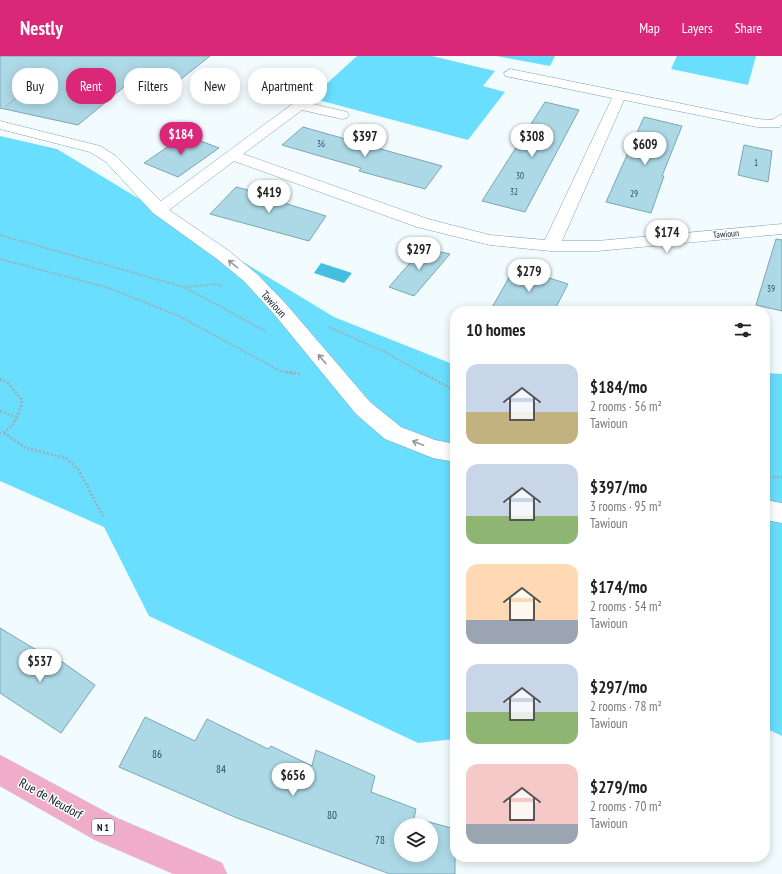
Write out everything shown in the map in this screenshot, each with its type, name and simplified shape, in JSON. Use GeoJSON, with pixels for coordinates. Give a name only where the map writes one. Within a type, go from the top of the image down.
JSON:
{"type":"FeatureCollection","features":[{"type":"Feature","properties":{"kind":"main road","name":"Rue de Neudorf"},"geometry":{"type":"LineString","coordinates":[[0,770],[106,829],[211,874]]}},
{"type":"Feature","properties":{"kind":"street"},"geometry":{"type":"LineString","coordinates":[[510,73],[757,123],[774,124],[782,118]]}},
{"type":"Feature","properties":{"kind":"street"},"geometry":{"type":"LineString","coordinates":[[551,246],[620,95]]}},
{"type":"Feature","properties":{"kind":"street"},"geometry":{"type":"LineString","coordinates":[[159,210],[234,156],[300,105],[342,115]]}},
{"type":"Feature","properties":{"kind":"street","name":"Tawioun"},"geometry":{"type":"LineString","coordinates":[[0,125],[96,148],[111,159],[165,216],[223,255],[251,278],[339,379],[362,408],[393,433],[433,449],[450,452]]}},
{"type":"Feature","properties":{"kind":"street","name":"Tawioun"},"geometry":{"type":"LineString","coordinates":[[234,156],[423,223],[490,240],[551,246],[598,246],[782,229]]}},
{"type":"Feature","properties":{"kind":"street"},"geometry":{"type":"LineString","coordinates":[[770,511],[782,513]]}},
{"type":"Feature","properties":{"kind":"path"},"geometry":{"type":"LineString","coordinates":[[3,108],[12,101]]}},
{"type":"Feature","properties":{"kind":"path"},"geometry":{"type":"LineString","coordinates":[[0,235],[184,287],[265,331]]}},
{"type":"Feature","properties":{"kind":"path"},"geometry":{"type":"LineString","coordinates":[[1,260],[109,288],[172,313],[280,371],[339,379]]}},
{"type":"Feature","properties":{"kind":"path"},"geometry":{"type":"LineString","coordinates":[[324,325],[385,352],[450,388]]}},
{"type":"Feature","properties":{"kind":"path"},"geometry":{"type":"LineString","coordinates":[[0,379],[8,383],[22,400],[18,418],[4,433]]}},
{"type":"Feature","properties":{"kind":"path"},"geometry":{"type":"LineString","coordinates":[[0,411],[18,418]]}},
{"type":"Feature","properties":{"kind":"path"},"geometry":{"type":"LineString","coordinates":[[0,433],[4,433],[26,448],[66,458],[78,469],[103,516]]}},
{"type":"Feature","properties":{"kind":"path"},"geometry":{"type":"LineString","coordinates":[[770,477],[782,477]]}},
{"type":"Feature","properties":{"kind":"shaded area"},"geometry":{"type":"Polygon","coordinates":[[[357,56],[432,56],[495,71],[483,86],[505,92],[468,140],[327,102],[327,83],[357,56]]]}},
{"type":"Feature","properties":{"kind":"shaded area"},"geometry":{"type":"Polygon","coordinates":[[[496,56],[555,56],[550,66],[496,56]]]}},
{"type":"Feature","properties":{"kind":"shaded area"},"geometry":{"type":"Polygon","coordinates":[[[677,56],[756,56],[748,85],[671,69],[677,56]]]}},
{"type":"Feature","properties":{"kind":"shaded area"},"geometry":{"type":"Polygon","coordinates":[[[0,136],[57,149],[334,317],[450,363],[450,740],[418,743],[149,616],[104,527],[0,481],[0,136]]]}},
{"type":"Feature","properties":{"kind":"shaded area"},"geometry":{"type":"Polygon","coordinates":[[[321,263],[352,273],[344,283],[314,273],[321,263]]]}},
{"type":"Feature","properties":{"kind":"shaded area"},"geometry":{"type":"Polygon","coordinates":[[[770,373],[782,374],[782,736],[770,730],[770,373]]]}},
{"type":"Feature","properties":{"kind":"building"},"geometry":{"type":"Polygon","coordinates":[[[0,56],[210,56],[195,68],[190,68],[190,72],[182,78],[182,68],[124,68],[124,87],[116,94],[116,68],[66,68],[66,104],[103,104],[78,125],[0,108],[0,56]]]}},
{"type":"Feature","properties":{"kind":"building"},"geometry":{"type":"Polygon","coordinates":[[[545,102],[579,110],[525,212],[482,201],[545,102]]]}},
{"type":"Feature","properties":{"kind":"building"},"geometry":{"type":"Polygon","coordinates":[[[644,117],[682,126],[662,176],[664,176],[651,213],[606,202],[644,117]]]}},
{"type":"Feature","properties":{"kind":"building"},"geometry":{"type":"Polygon","coordinates":[[[303,127],[442,166],[425,189],[359,171],[361,168],[282,145],[303,127]]]}},
{"type":"Feature","properties":{"kind":"building"},"geometry":{"type":"Polygon","coordinates":[[[185,135],[219,148],[178,177],[144,163],[185,135]]]}},
{"type":"Feature","properties":{"kind":"building"},"geometry":{"type":"Polygon","coordinates":[[[744,145],[772,151],[768,182],[738,175],[744,145]]]}},
{"type":"Feature","properties":{"kind":"building"},"geometry":{"type":"Polygon","coordinates":[[[236,187],[284,199],[281,202],[326,216],[309,241],[210,214],[236,187]]]}},
{"type":"Feature","properties":{"kind":"building"},"geometry":{"type":"Polygon","coordinates":[[[776,239],[782,240],[782,311],[770,308],[770,306],[756,305],[776,239]]]}},
{"type":"Feature","properties":{"kind":"building"},"geometry":{"type":"Polygon","coordinates":[[[423,248],[450,254],[414,296],[389,287],[423,248]]]}},
{"type":"Feature","properties":{"kind":"building"},"geometry":{"type":"Polygon","coordinates":[[[515,267],[568,284],[557,306],[493,306],[515,267]]]}},
{"type":"Feature","properties":{"kind":"building"},"geometry":{"type":"Polygon","coordinates":[[[0,628],[33,648],[61,661],[95,685],[61,733],[0,693],[0,628]]]}},
{"type":"Feature","properties":{"kind":"building"},"geometry":{"type":"Polygon","coordinates":[[[145,717],[195,741],[207,719],[268,749],[271,746],[312,766],[316,750],[375,776],[371,792],[416,809],[414,818],[394,818],[394,862],[438,862],[438,824],[450,828],[450,862],[455,862],[455,874],[390,874],[237,818],[119,767],[145,717]]]}}]}
